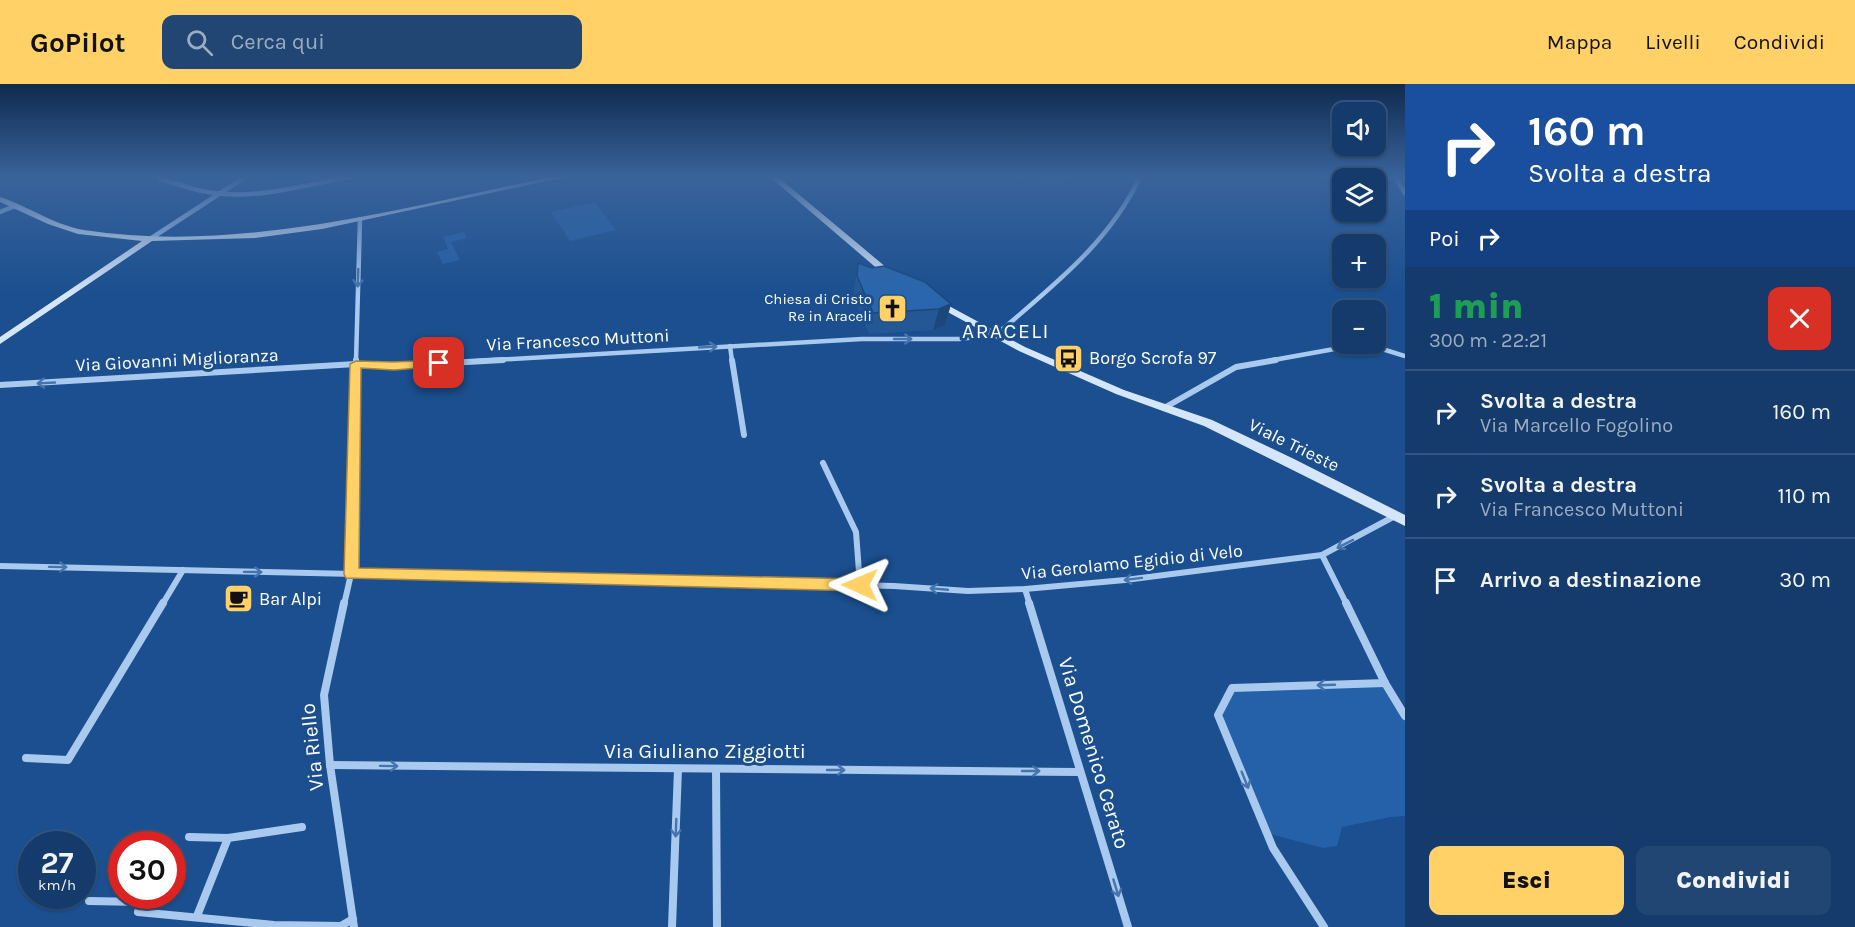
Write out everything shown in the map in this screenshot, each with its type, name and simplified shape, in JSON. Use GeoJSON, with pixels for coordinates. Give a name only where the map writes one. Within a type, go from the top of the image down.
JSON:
{"type":"FeatureCollection","features":[{"type":"Feature","properties":{"kind":"main road"},"geometry":{"type":"LineString","coordinates":[[41,216],[81,232],[150,239],[255,235],[322,227],[373,216]]}},
{"type":"Feature","properties":{"kind":"main road"},"geometry":{"type":"LineString","coordinates":[[820,216],[883,271],[900,282]]}},
{"type":"Feature","properties":{"kind":"main road"},"geometry":{"type":"LineString","coordinates":[[0,341],[150,239]]}},
{"type":"Feature","properties":{"kind":"main road","name":"Viale Trieste"},"geometry":{"type":"LineString","coordinates":[[928,298],[993,334],[1079,374],[1228,433],[1400,518]]}},
{"type":"Feature","properties":{"kind":"street"},"geometry":{"type":"LineString","coordinates":[[150,239],[183,216]]}},
{"type":"Feature","properties":{"kind":"street"},"geometry":{"type":"LineString","coordinates":[[993,334],[1083,259],[1120,216]]}},
{"type":"Feature","properties":{"kind":"street","name":"Via Riello"},"geometry":{"type":"LineString","coordinates":[[96,901],[142,902],[138,912],[274,925],[341,926],[353,923],[330,765],[324,695],[351,574],[360,219]]}},
{"type":"Feature","properties":{"kind":"street","name":"Via Francesco Muttoni"},"geometry":{"type":"LineString","coordinates":[[356,364],[394,366],[730,346],[993,334]]}},
{"type":"Feature","properties":{"kind":"street"},"geometry":{"type":"LineString","coordinates":[[730,346],[744,435]]}},
{"type":"Feature","properties":{"kind":"street"},"geometry":{"type":"LineString","coordinates":[[1164,408],[1236,367],[1351,346],[1379,348],[1405,356]]}},
{"type":"Feature","properties":{"kind":"street","name":"Via Giovanni Miglioranza"},"geometry":{"type":"LineString","coordinates":[[0,385],[356,364]]}},
{"type":"Feature","properties":{"kind":"street"},"geometry":{"type":"LineString","coordinates":[[823,463],[856,532],[860,585]]}},
{"type":"Feature","properties":{"kind":"street","name":"Via Gerolamo Egidio di Velo"},"geometry":{"type":"LineString","coordinates":[[0,566],[860,585],[968,591],[1025,589],[1125,580],[1322,555],[1400,518]]}},
{"type":"Feature","properties":{"kind":"street"},"geometry":{"type":"LineString","coordinates":[[1322,555],[1385,683],[1405,716]]}},
{"type":"Feature","properties":{"kind":"street"},"geometry":{"type":"LineString","coordinates":[[26,758],[68,760],[183,570]]}},
{"type":"Feature","properties":{"kind":"street","name":"Via Domenico Cerato"},"geometry":{"type":"LineString","coordinates":[[1025,589],[1128,927]]}},
{"type":"Feature","properties":{"kind":"street"},"geometry":{"type":"LineString","coordinates":[[1324,927],[1273,848],[1218,715],[1232,687],[1385,683]]}},
{"type":"Feature","properties":{"kind":"street","name":"Via Giuliano Ziggiotti"},"geometry":{"type":"LineString","coordinates":[[330,765],[1080,772]]}},
{"type":"Feature","properties":{"kind":"street"},"geometry":{"type":"LineString","coordinates":[[672,927],[678,769]]}},
{"type":"Feature","properties":{"kind":"street"},"geometry":{"type":"LineString","coordinates":[[716,769],[717,927]]}},
{"type":"Feature","properties":{"kind":"street"},"geometry":{"type":"LineString","coordinates":[[189,837],[228,838],[302,827]]}},
{"type":"Feature","properties":{"kind":"street"},"geometry":{"type":"LineString","coordinates":[[197,916],[228,838]]}},
{"type":"Feature","properties":{"kind":"shaded area"},"geometry":{"type":"Polygon","coordinates":[[[554,216],[606,216],[616,230],[570,241],[554,216]]]}},
{"type":"Feature","properties":{"kind":"shaded area"},"geometry":{"type":"Polygon","coordinates":[[[464,232],[467,238],[451,242],[460,260],[443,264],[437,252],[448,249],[443,237],[464,232]]]}},
{"type":"Feature","properties":{"kind":"shaded area"},"geometry":{"type":"Polygon","coordinates":[[[1385,683],[1405,716],[1405,816],[1342,827],[1337,846],[1323,848],[1266,833],[1218,715],[1232,688],[1385,683]]]}},
{"type":"Feature","properties":{"kind":"building"},"geometry":{"type":"Polygon","coordinates":[[[858,263],[872,268],[884,266],[925,282],[951,304],[939,309],[873,313],[857,276],[858,263]]]}},
{"type":"Feature","properties":{"kind":"place","name":"Chiesa di Cristo Re in Araceli"},"geometry":{"type":"Point","coordinates":[893,308]}},
{"type":"Feature","properties":{"kind":"place","name":"Borgo Scrofa 97"},"geometry":{"type":"Point","coordinates":[1068,358]}},
{"type":"Feature","properties":{"kind":"place","name":"Bar Alpi"},"geometry":{"type":"Point","coordinates":[238,599]}},
{"type":"Feature","properties":{"kind":"district","name":"ARACELI"},"geometry":{"type":"Point","coordinates":[1006,331]}},
{"type":"Feature","properties":{"kind":"route"},"geometry":{"type":"LineString","coordinates":[[439,363],[394,366],[356,364],[351,574],[860,585]]}}]}
